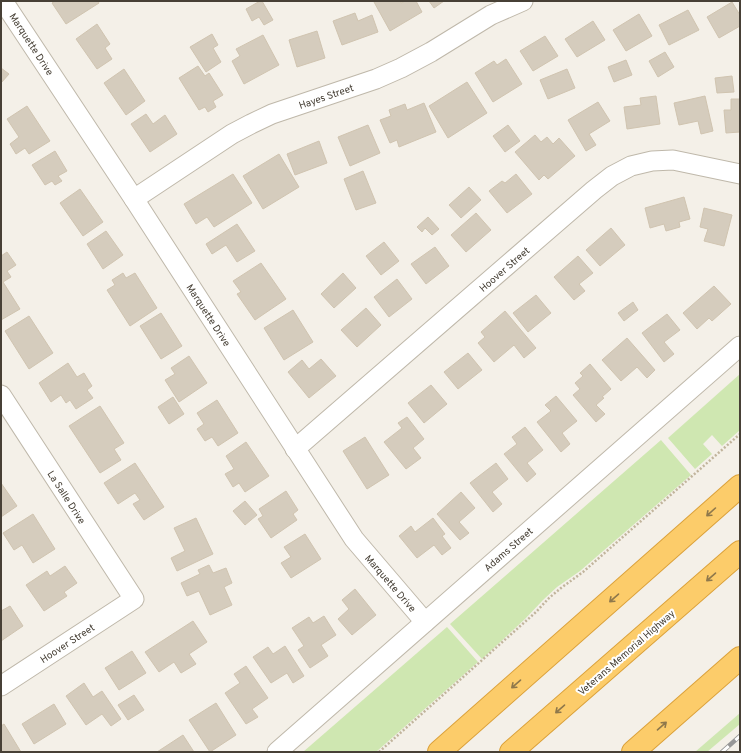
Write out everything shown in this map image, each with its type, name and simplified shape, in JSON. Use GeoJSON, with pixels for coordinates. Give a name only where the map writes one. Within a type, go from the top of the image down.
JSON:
{"type":"FeatureCollection","features":[{"type":"Feature","properties":{"kind":"highway"},"geometry":{"type":"LineString","coordinates":[[440,752],[740,486]]}},
{"type":"Feature","properties":{"kind":"highway","name":"Veterans Memorial Highway"},"geometry":{"type":"LineString","coordinates":[[511,752],[740,552]]}},
{"type":"Feature","properties":{"kind":"highway"},"geometry":{"type":"LineString","coordinates":[[633,752],[740,658]]}},
{"type":"Feature","properties":{"kind":"street","name":"Marquette Drive"},"geometry":{"type":"LineString","coordinates":[[3,1],[134,198],[354,539],[425,622]]}},
{"type":"Feature","properties":{"kind":"street","name":"Hayes Street"},"geometry":{"type":"LineString","coordinates":[[134,198],[232,134],[251,124],[272,114],[376,79],[401,68],[431,52],[491,15],[523,1]]}},
{"type":"Feature","properties":{"kind":"street","name":"Hoover Street"},"geometry":{"type":"LineString","coordinates":[[295,449],[612,176],[631,166],[652,161],[673,160],[740,174]]}},
{"type":"Feature","properties":{"kind":"street","name":"Adams Street"},"geometry":{"type":"LineString","coordinates":[[277,752],[740,346]]}},
{"type":"Feature","properties":{"kind":"street","name":"La Salle Drive"},"geometry":{"type":"LineString","coordinates":[[1,395],[134,599]]}},
{"type":"Feature","properties":{"kind":"street","name":"Hoover Street"},"geometry":{"type":"LineString","coordinates":[[1,686],[134,599]]}},
{"type":"Feature","properties":{"kind":"path"},"geometry":{"type":"LineString","coordinates":[[379,752],[520,627],[549,598],[583,572],[740,434]]}},
{"type":"Feature","properties":{"kind":"green space"},"geometry":{"type":"Polygon","coordinates":[[[740,374],[740,430],[722,446],[712,435],[703,444],[712,454],[695,469],[668,438],[740,374]]]}},
{"type":"Feature","properties":{"kind":"green space"},"geometry":{"type":"Polygon","coordinates":[[[661,440],[691,475],[580,571],[557,587],[482,659],[450,624],[661,440]]]}},
{"type":"Feature","properties":{"kind":"green space"},"geometry":{"type":"Polygon","coordinates":[[[447,627],[478,662],[376,752],[303,752],[447,627]]]}},
{"type":"Feature","properties":{"kind":"green space"},"geometry":{"type":"Polygon","coordinates":[[[740,713],[740,724],[707,752],[695,752],[740,713]]]}},
{"type":"Feature","properties":{"kind":"building"},"geometry":{"type":"Polygon","coordinates":[[[55,1],[98,1],[99,3],[66,24],[52,3],[55,1]]]}},
{"type":"Feature","properties":{"kind":"building"},"geometry":{"type":"Polygon","coordinates":[[[262,1],[273,20],[264,25],[259,17],[252,21],[246,9],[262,1]]]}},
{"type":"Feature","properties":{"kind":"building"},"geometry":{"type":"Polygon","coordinates":[[[400,1],[401,3],[405,1],[416,1],[422,12],[390,31],[374,2],[400,1]]]}},
{"type":"Feature","properties":{"kind":"building"},"geometry":{"type":"Polygon","coordinates":[[[429,1],[444,1],[434,8],[429,1]]]}},
{"type":"Feature","properties":{"kind":"building"},"geometry":{"type":"Polygon","coordinates":[[[732,2],[740,15],[740,26],[719,38],[707,17],[732,2]]]}},
{"type":"Feature","properties":{"kind":"building"},"geometry":{"type":"Polygon","coordinates":[[[688,10],[699,30],[669,45],[659,25],[688,10]]]}},
{"type":"Feature","properties":{"kind":"building"},"geometry":{"type":"Polygon","coordinates":[[[355,13],[358,21],[372,15],[378,32],[342,45],[333,21],[355,13]]]}},
{"type":"Feature","properties":{"kind":"building"},"geometry":{"type":"Polygon","coordinates":[[[639,14],[652,36],[626,51],[613,30],[639,14]]]}},
{"type":"Feature","properties":{"kind":"building"},"geometry":{"type":"Polygon","coordinates":[[[593,21],[605,40],[577,57],[565,39],[593,21]]]}},
{"type":"Feature","properties":{"kind":"building"},"geometry":{"type":"Polygon","coordinates":[[[97,24],[110,44],[105,48],[112,59],[97,69],[76,39],[97,24]]]}},
{"type":"Feature","properties":{"kind":"building"},"geometry":{"type":"Polygon","coordinates":[[[317,31],[325,58],[297,67],[289,40],[317,31]]]}},
{"type":"Feature","properties":{"kind":"building"},"geometry":{"type":"Polygon","coordinates":[[[212,34],[218,45],[213,48],[221,62],[206,72],[190,47],[212,34]]]}},
{"type":"Feature","properties":{"kind":"building"},"geometry":{"type":"Polygon","coordinates":[[[263,35],[279,65],[244,84],[232,61],[240,56],[236,49],[263,35]]]}},
{"type":"Feature","properties":{"kind":"building"},"geometry":{"type":"Polygon","coordinates":[[[545,36],[558,56],[533,71],[520,51],[545,36]]]}},
{"type":"Feature","properties":{"kind":"building"},"geometry":{"type":"Polygon","coordinates":[[[665,52],[674,67],[658,77],[649,61],[665,52]]]}},
{"type":"Feature","properties":{"kind":"building"},"geometry":{"type":"Polygon","coordinates":[[[506,59],[522,84],[493,102],[475,73],[494,61],[497,65],[506,59]]]}},
{"type":"Feature","properties":{"kind":"building"},"geometry":{"type":"Polygon","coordinates":[[[626,60],[632,75],[614,82],[608,67],[626,60]]]}},
{"type":"Feature","properties":{"kind":"building"},"geometry":{"type":"Polygon","coordinates":[[[198,66],[205,76],[209,73],[223,95],[213,101],[216,107],[208,112],[205,107],[199,110],[179,78],[198,66]]]}},
{"type":"Feature","properties":{"kind":"building"},"geometry":{"type":"Polygon","coordinates":[[[1,68],[9,74],[1,83],[1,68]]]}},
{"type":"Feature","properties":{"kind":"building"},"geometry":{"type":"Polygon","coordinates":[[[124,69],[145,101],[126,115],[104,83],[124,69]]]}},
{"type":"Feature","properties":{"kind":"building"},"geometry":{"type":"Polygon","coordinates":[[[567,69],[575,88],[548,99],[540,80],[567,69]]]}},
{"type":"Feature","properties":{"kind":"building"},"geometry":{"type":"Polygon","coordinates":[[[732,76],[734,92],[717,93],[715,78],[732,76]]]}},
{"type":"Feature","properties":{"kind":"building"},"geometry":{"type":"Polygon","coordinates":[[[467,82],[487,113],[448,138],[429,106],[467,82]]]}},
{"type":"Feature","properties":{"kind":"building"},"geometry":{"type":"Polygon","coordinates":[[[656,96],[660,124],[627,129],[624,107],[641,105],[640,98],[656,96]]]}},
{"type":"Feature","properties":{"kind":"building"},"geometry":{"type":"Polygon","coordinates":[[[705,96],[713,131],[701,134],[698,121],[679,125],[674,103],[705,96]]]}},
{"type":"Feature","properties":{"kind":"building"},"geometry":{"type":"Polygon","coordinates":[[[731,99],[740,99],[740,132],[726,133],[724,110],[731,110],[731,99]]]}},
{"type":"Feature","properties":{"kind":"building"},"geometry":{"type":"Polygon","coordinates":[[[598,102],[610,121],[589,134],[596,145],[586,151],[568,120],[598,102]]]}},
{"type":"Feature","properties":{"kind":"building"},"geometry":{"type":"Polygon","coordinates":[[[424,103],[436,132],[399,147],[397,140],[390,143],[380,120],[391,116],[389,110],[405,104],[407,110],[424,103]]]}},
{"type":"Feature","properties":{"kind":"building"},"geometry":{"type":"Polygon","coordinates":[[[27,106],[50,141],[29,154],[25,148],[16,154],[10,144],[19,137],[7,119],[27,106]]]}},
{"type":"Feature","properties":{"kind":"building"},"geometry":{"type":"Polygon","coordinates":[[[146,114],[153,124],[165,115],[177,134],[150,152],[131,124],[146,114]]]}},
{"type":"Feature","properties":{"kind":"building"},"geometry":{"type":"Polygon","coordinates":[[[368,125],[380,153],[350,166],[338,137],[368,125]]]}},
{"type":"Feature","properties":{"kind":"building"},"geometry":{"type":"Polygon","coordinates":[[[508,125],[520,141],[505,152],[493,136],[508,125]]]}},
{"type":"Feature","properties":{"kind":"building"},"geometry":{"type":"Polygon","coordinates":[[[535,135],[541,142],[547,137],[553,144],[559,138],[575,156],[548,179],[544,175],[539,180],[515,152],[535,135]]]}},
{"type":"Feature","properties":{"kind":"building"},"geometry":{"type":"Polygon","coordinates":[[[319,141],[327,163],[295,175],[287,154],[319,141]]]}},
{"type":"Feature","properties":{"kind":"building"},"geometry":{"type":"Polygon","coordinates":[[[55,151],[67,171],[58,176],[62,181],[55,185],[52,181],[45,185],[32,165],[55,151]]]}},
{"type":"Feature","properties":{"kind":"building"},"geometry":{"type":"Polygon","coordinates":[[[279,154],[299,187],[263,209],[243,176],[279,154]]]}},
{"type":"Feature","properties":{"kind":"building"},"geometry":{"type":"Polygon","coordinates":[[[363,171],[376,203],[356,210],[344,179],[363,171]]]}},
{"type":"Feature","properties":{"kind":"building"},"geometry":{"type":"Polygon","coordinates":[[[233,174],[252,203],[214,227],[207,217],[196,224],[184,204],[233,174]]]}},
{"type":"Feature","properties":{"kind":"building"},"geometry":{"type":"Polygon","coordinates":[[[516,174],[532,194],[507,213],[489,191],[502,181],[505,183],[516,174]]]}},
{"type":"Feature","properties":{"kind":"building"},"geometry":{"type":"Polygon","coordinates":[[[469,187],[481,200],[461,218],[449,205],[469,187]]]}},
{"type":"Feature","properties":{"kind":"building"},"geometry":{"type":"Polygon","coordinates":[[[80,189],[103,222],[83,236],[60,203],[80,189]]]}},
{"type":"Feature","properties":{"kind":"building"},"geometry":{"type":"Polygon","coordinates":[[[684,197],[690,219],[679,222],[680,227],[666,231],[664,224],[650,228],[645,208],[684,197]]]}},
{"type":"Feature","properties":{"kind":"building"},"geometry":{"type":"Polygon","coordinates":[[[704,208],[732,215],[724,246],[704,241],[708,229],[700,227],[704,208]]]}},
{"type":"Feature","properties":{"kind":"building"},"geometry":{"type":"Polygon","coordinates":[[[476,213],[491,230],[466,252],[451,235],[476,213]]]}},
{"type":"Feature","properties":{"kind":"building"},"geometry":{"type":"Polygon","coordinates":[[[428,217],[439,229],[432,235],[425,228],[422,232],[417,227],[428,217]]]}},
{"type":"Feature","properties":{"kind":"building"},"geometry":{"type":"Polygon","coordinates":[[[237,224],[255,251],[237,262],[226,245],[212,254],[206,244],[237,224]]]}},
{"type":"Feature","properties":{"kind":"building"},"geometry":{"type":"Polygon","coordinates":[[[611,228],[625,245],[600,266],[586,250],[611,228]]]}},
{"type":"Feature","properties":{"kind":"building"},"geometry":{"type":"Polygon","coordinates":[[[106,231],[123,255],[103,269],[87,244],[106,231]]]}},
{"type":"Feature","properties":{"kind":"building"},"geometry":{"type":"Polygon","coordinates":[[[384,242],[399,261],[381,275],[366,256],[384,242]]]}},
{"type":"Feature","properties":{"kind":"building"},"geometry":{"type":"Polygon","coordinates":[[[435,247],[449,266],[426,284],[411,264],[435,247]]]}},
{"type":"Feature","properties":{"kind":"building"},"geometry":{"type":"Polygon","coordinates":[[[7,252],[16,265],[7,271],[11,277],[3,282],[20,309],[1,320],[1,256],[7,252]]]}},
{"type":"Feature","properties":{"kind":"building"},"geometry":{"type":"Polygon","coordinates":[[[578,256],[593,273],[579,284],[585,291],[574,300],[554,277],[578,256]]]}},
{"type":"Feature","properties":{"kind":"building"},"geometry":{"type":"Polygon","coordinates":[[[261,263],[286,299],[255,320],[237,294],[241,292],[233,281],[261,263]]]}},
{"type":"Feature","properties":{"kind":"building"},"geometry":{"type":"Polygon","coordinates":[[[123,273],[126,278],[135,273],[157,308],[130,326],[107,290],[115,285],[112,280],[123,273]]]}},
{"type":"Feature","properties":{"kind":"building"},"geometry":{"type":"Polygon","coordinates":[[[343,273],[356,288],[334,308],[321,294],[343,273]]]}},
{"type":"Feature","properties":{"kind":"building"},"geometry":{"type":"Polygon","coordinates":[[[397,279],[412,299],[389,317],[374,297],[397,279]]]}},
{"type":"Feature","properties":{"kind":"building"},"geometry":{"type":"Polygon","coordinates":[[[714,286],[731,304],[712,321],[709,318],[697,329],[683,313],[714,286]]]}},
{"type":"Feature","properties":{"kind":"building"},"geometry":{"type":"Polygon","coordinates":[[[536,295],[551,313],[528,332],[513,313],[536,295]]]}},
{"type":"Feature","properties":{"kind":"building"},"geometry":{"type":"Polygon","coordinates":[[[633,302],[638,310],[624,321],[618,313],[633,302]]]}},
{"type":"Feature","properties":{"kind":"building"},"geometry":{"type":"Polygon","coordinates":[[[366,308],[381,325],[357,347],[341,330],[366,308]]]}},
{"type":"Feature","properties":{"kind":"building"},"geometry":{"type":"Polygon","coordinates":[[[293,310],[313,342],[284,360],[264,328],[293,310]]]}},
{"type":"Feature","properties":{"kind":"building"},"geometry":{"type":"Polygon","coordinates":[[[505,311],[536,348],[524,358],[514,345],[494,362],[478,343],[485,337],[481,332],[505,311]]]}},
{"type":"Feature","properties":{"kind":"building"},"geometry":{"type":"Polygon","coordinates":[[[161,313],[182,346],[161,359],[140,326],[161,313]]]}},
{"type":"Feature","properties":{"kind":"building"},"geometry":{"type":"Polygon","coordinates":[[[667,314],[680,330],[664,342],[674,354],[664,362],[642,333],[667,314]]]}},
{"type":"Feature","properties":{"kind":"building"},"geometry":{"type":"Polygon","coordinates":[[[29,316],[53,353],[29,369],[5,331],[29,316]]]}},
{"type":"Feature","properties":{"kind":"building"},"geometry":{"type":"Polygon","coordinates":[[[627,338],[655,370],[647,378],[637,367],[621,381],[602,360],[627,338]]]}},
{"type":"Feature","properties":{"kind":"building"},"geometry":{"type":"Polygon","coordinates":[[[468,353],[482,370],[458,389],[444,372],[468,353]]]}},
{"type":"Feature","properties":{"kind":"building"},"geometry":{"type":"Polygon","coordinates":[[[189,356],[207,383],[179,402],[165,380],[175,374],[171,368],[189,356]]]}},
{"type":"Feature","properties":{"kind":"building"},"geometry":{"type":"Polygon","coordinates":[[[321,359],[336,376],[309,398],[288,372],[302,360],[309,369],[321,359]]]}},
{"type":"Feature","properties":{"kind":"building"},"geometry":{"type":"Polygon","coordinates":[[[68,363],[77,377],[84,373],[92,386],[87,390],[93,398],[76,409],[70,400],[66,403],[61,395],[51,402],[39,383],[68,363]]]}},
{"type":"Feature","properties":{"kind":"building"},"geometry":{"type":"Polygon","coordinates":[[[590,364],[611,389],[596,405],[605,414],[596,422],[573,395],[580,389],[575,383],[583,376],[580,373],[590,364]]]}},
{"type":"Feature","properties":{"kind":"building"},"geometry":{"type":"Polygon","coordinates":[[[431,385],[447,404],[424,423],[408,403],[431,385]]]}},
{"type":"Feature","properties":{"kind":"building"},"geometry":{"type":"Polygon","coordinates":[[[556,396],[577,421],[562,433],[570,444],[561,452],[537,422],[551,411],[545,405],[556,396]]]}},
{"type":"Feature","properties":{"kind":"building"},"geometry":{"type":"Polygon","coordinates":[[[173,397],[184,414],[169,424],[158,407],[173,397]]]}},
{"type":"Feature","properties":{"kind":"building"},"geometry":{"type":"Polygon","coordinates":[[[217,400],[238,433],[218,446],[212,437],[205,441],[197,429],[204,424],[197,413],[217,400]]]}},
{"type":"Feature","properties":{"kind":"building"},"geometry":{"type":"Polygon","coordinates":[[[100,406],[124,443],[114,449],[121,460],[100,473],[69,426],[100,406]]]}},
{"type":"Feature","properties":{"kind":"building"},"geometry":{"type":"Polygon","coordinates":[[[407,417],[424,439],[413,448],[421,458],[406,469],[384,442],[402,428],[398,423],[407,417]]]}},
{"type":"Feature","properties":{"kind":"building"},"geometry":{"type":"Polygon","coordinates":[[[525,427],[543,450],[527,463],[536,474],[527,482],[504,454],[517,444],[512,437],[525,427]]]}},
{"type":"Feature","properties":{"kind":"building"},"geometry":{"type":"Polygon","coordinates":[[[365,437],[389,475],[367,489],[343,451],[365,437]]]}},
{"type":"Feature","properties":{"kind":"building"},"geometry":{"type":"Polygon","coordinates":[[[246,442],[269,476],[245,492],[239,483],[233,487],[225,474],[234,469],[226,456],[246,442]]]}},
{"type":"Feature","properties":{"kind":"building"},"geometry":{"type":"Polygon","coordinates":[[[135,463],[164,507],[144,520],[133,504],[140,500],[135,493],[118,504],[104,483],[135,463]]]}},
{"type":"Feature","properties":{"kind":"building"},"geometry":{"type":"Polygon","coordinates":[[[496,463],[508,479],[492,492],[502,504],[493,512],[470,483],[496,463]]]}},
{"type":"Feature","properties":{"kind":"building"},"geometry":{"type":"Polygon","coordinates":[[[1,483],[17,506],[1,517],[1,483]]]}},
{"type":"Feature","properties":{"kind":"building"},"geometry":{"type":"Polygon","coordinates":[[[286,491],[298,510],[293,514],[297,520],[271,538],[258,519],[263,516],[259,509],[286,491]]]}},
{"type":"Feature","properties":{"kind":"building"},"geometry":{"type":"Polygon","coordinates":[[[461,492],[475,508],[459,522],[469,533],[460,540],[437,514],[461,492]]]}},
{"type":"Feature","properties":{"kind":"building"},"geometry":{"type":"Polygon","coordinates":[[[245,501],[257,515],[245,525],[233,511],[245,501]]]}},
{"type":"Feature","properties":{"kind":"building"},"geometry":{"type":"Polygon","coordinates":[[[33,514],[55,549],[33,563],[22,545],[14,550],[3,533],[33,514]]]}},
{"type":"Feature","properties":{"kind":"building"},"geometry":{"type":"Polygon","coordinates":[[[196,518],[213,554],[177,571],[171,558],[185,551],[174,528],[196,518]]]}},
{"type":"Feature","properties":{"kind":"building"},"geometry":{"type":"Polygon","coordinates":[[[433,518],[445,534],[442,536],[451,548],[442,555],[434,545],[417,558],[399,536],[411,526],[415,532],[433,518]]]}},
{"type":"Feature","properties":{"kind":"building"},"geometry":{"type":"Polygon","coordinates":[[[305,534],[321,559],[291,578],[281,563],[291,557],[284,547],[305,534]]]}},
{"type":"Feature","properties":{"kind":"building"},"geometry":{"type":"Polygon","coordinates":[[[209,565],[213,573],[226,568],[232,583],[224,587],[232,605],[210,615],[199,591],[187,596],[181,583],[200,574],[198,570],[209,565]]]}},
{"type":"Feature","properties":{"kind":"building"},"geometry":{"type":"Polygon","coordinates":[[[65,566],[77,583],[64,592],[67,596],[44,611],[26,585],[47,571],[50,576],[65,566]]]}},
{"type":"Feature","properties":{"kind":"building"},"geometry":{"type":"Polygon","coordinates":[[[355,589],[376,615],[352,635],[338,619],[349,609],[342,600],[355,589]]]}},
{"type":"Feature","properties":{"kind":"building"},"geometry":{"type":"Polygon","coordinates":[[[10,606],[23,626],[1,641],[1,611],[10,606]]]}},
{"type":"Feature","properties":{"kind":"building"},"geometry":{"type":"Polygon","coordinates":[[[324,616],[336,635],[321,645],[328,656],[310,668],[298,650],[304,646],[292,628],[309,617],[313,623],[324,616]]]}},
{"type":"Feature","properties":{"kind":"building"},"geometry":{"type":"Polygon","coordinates":[[[193,621],[207,642],[189,654],[196,664],[181,673],[174,662],[159,672],[145,652],[193,621]]]}},
{"type":"Feature","properties":{"kind":"building"},"geometry":{"type":"Polygon","coordinates":[[[285,646],[304,676],[293,683],[287,673],[271,683],[253,657],[268,647],[273,654],[285,646]]]}},
{"type":"Feature","properties":{"kind":"building"},"geometry":{"type":"Polygon","coordinates":[[[132,651],[146,673],[119,690],[105,668],[132,651]]]}},
{"type":"Feature","properties":{"kind":"building"},"geometry":{"type":"Polygon","coordinates":[[[246,666],[268,698],[252,709],[258,717],[246,724],[225,693],[240,683],[234,674],[246,666]]]}},
{"type":"Feature","properties":{"kind":"building"},"geometry":{"type":"Polygon","coordinates":[[[84,683],[93,697],[102,691],[121,719],[111,726],[102,714],[86,725],[66,696],[84,683]]]}},
{"type":"Feature","properties":{"kind":"building"},"geometry":{"type":"Polygon","coordinates":[[[134,695],[144,710],[128,720],[118,705],[134,695]]]}},
{"type":"Feature","properties":{"kind":"building"},"geometry":{"type":"Polygon","coordinates":[[[216,703],[236,735],[210,752],[189,720],[216,703]]]}},
{"type":"Feature","properties":{"kind":"building"},"geometry":{"type":"Polygon","coordinates":[[[54,704],[66,724],[34,744],[22,724],[54,704]]]}},
{"type":"Feature","properties":{"kind":"building"},"geometry":{"type":"Polygon","coordinates":[[[4,724],[21,752],[1,752],[1,726],[4,724]]]}},
{"type":"Feature","properties":{"kind":"building"},"geometry":{"type":"Polygon","coordinates":[[[183,735],[194,752],[157,752],[183,735]]]}},
{"type":"Feature","properties":{"kind":"railway"},"geometry":{"type":"LineString","coordinates":[[722,752],[740,736]]}}]}
